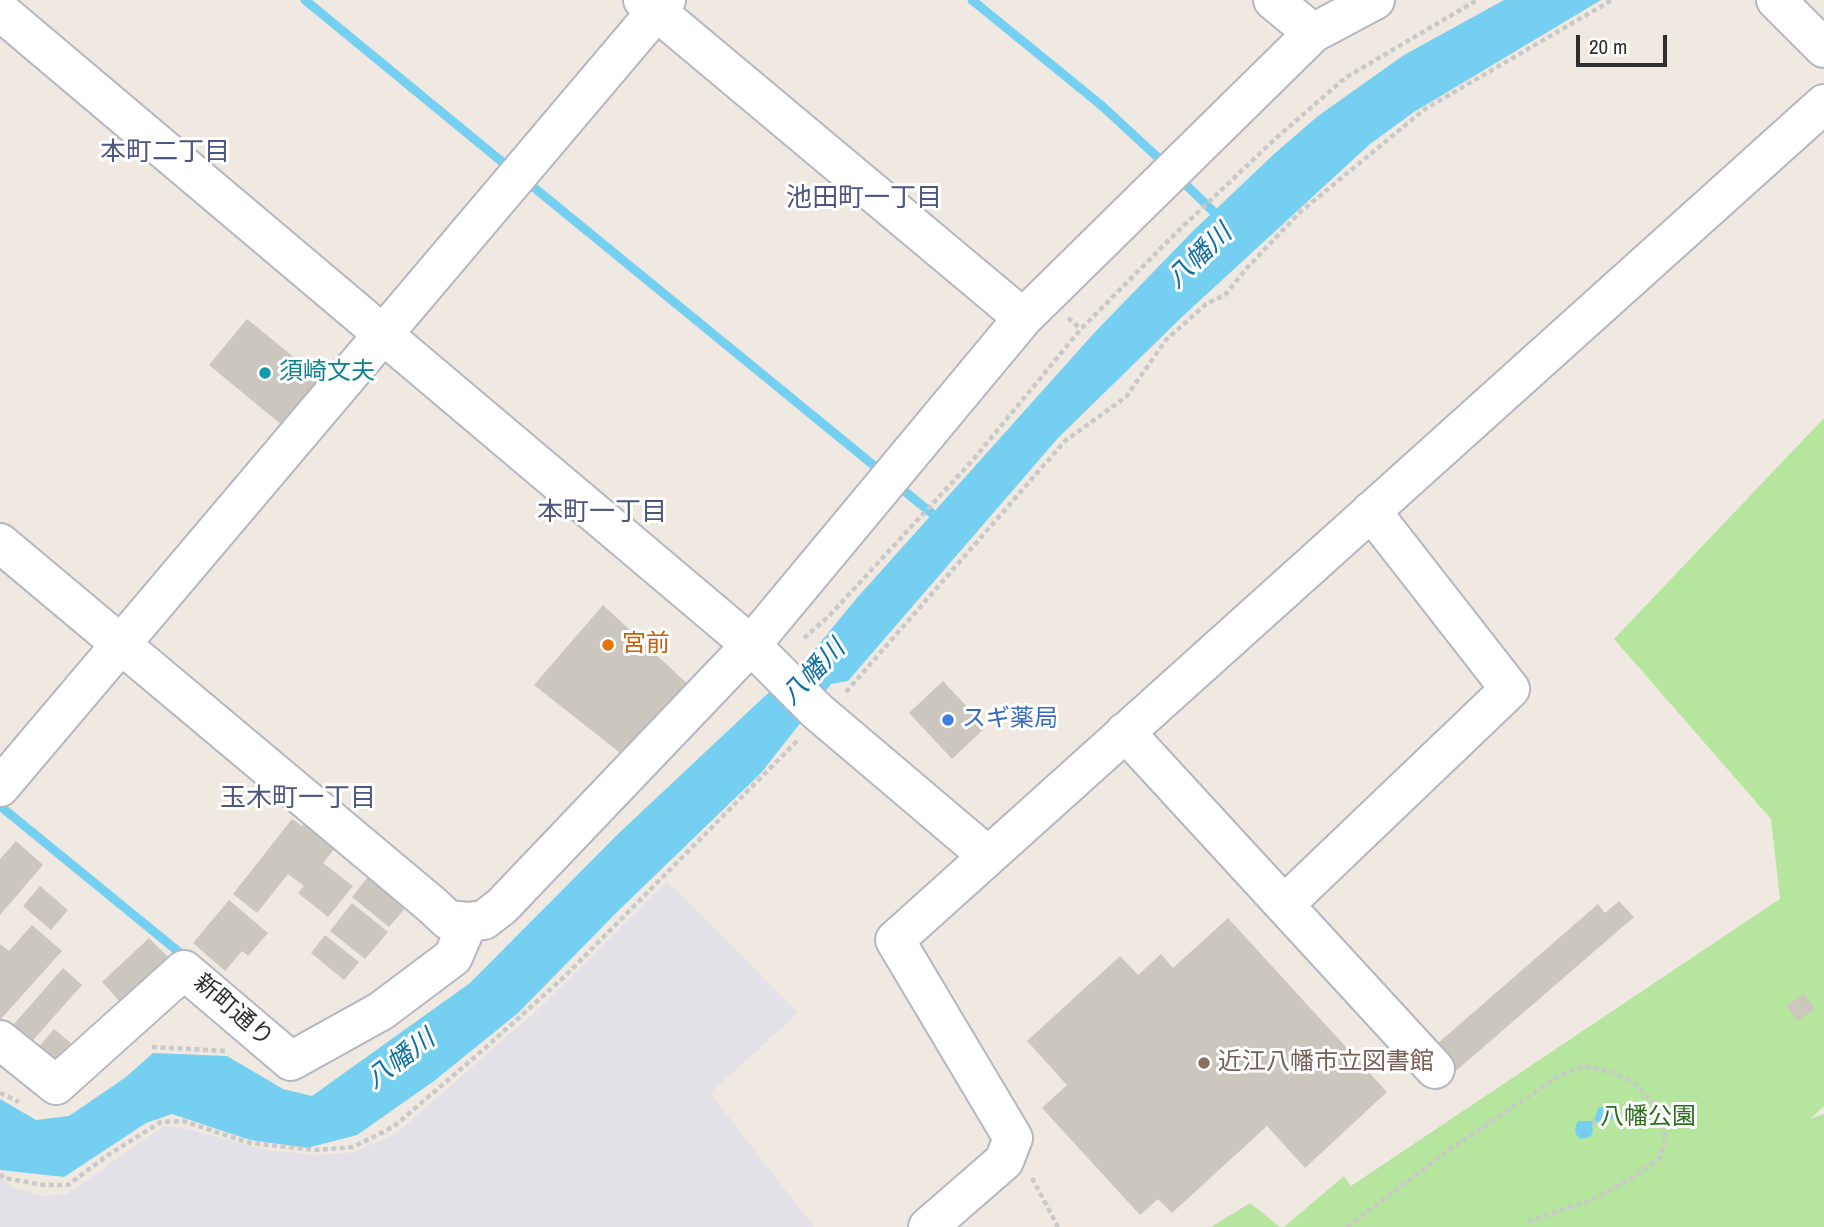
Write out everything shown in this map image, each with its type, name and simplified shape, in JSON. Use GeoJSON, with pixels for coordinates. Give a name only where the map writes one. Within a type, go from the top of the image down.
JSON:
{"type":"FeatureCollection","features":[{"type":"Feature","properties":{"kind":"street"},"geometry":{"type":"LineString","coordinates":[[1273,0],[1313,33]]}},
{"type":"Feature","properties":{"kind":"street"},"geometry":{"type":"LineString","coordinates":[[0,543],[448,920],[484,920],[502,906],[751,645],[1023,318],[1313,33],[1375,0]]}},
{"type":"Feature","properties":{"kind":"street"},"geometry":{"type":"LineString","coordinates":[[1776,0],[1824,47]]}},
{"type":"Feature","properties":{"kind":"street"},"geometry":{"type":"LineString","coordinates":[[0,786],[383,334],[655,4],[1023,318]]}},
{"type":"Feature","properties":{"kind":"street"},"geometry":{"type":"LineString","coordinates":[[0,11],[751,645],[819,715],[988,856]]}},
{"type":"Feature","properties":{"kind":"street"},"geometry":{"type":"LineString","coordinates":[[928,1227],[1004,1161],[1013,1138],[895,940],[1824,104]]}},
{"type":"Feature","properties":{"kind":"street"},"geometry":{"type":"LineString","coordinates":[[1284,905],[1510,689],[1371,511]]}},
{"type":"Feature","properties":{"kind":"street"},"geometry":{"type":"LineString","coordinates":[[1125,732],[1435,1069]]}},
{"type":"Feature","properties":{"kind":"street","name":"新町通り"},"geometry":{"type":"LineString","coordinates":[[0,1040],[56,1085],[184,970],[290,1061],[381,1011],[453,957],[468,922]]}},
{"type":"Feature","properties":{"kind":"path"},"geometry":{"type":"LineString","coordinates":[[828,617],[972,461],[1081,329],[1255,158],[1345,78],[1478,0]]}},
{"type":"Feature","properties":{"kind":"path"},"geometry":{"type":"LineString","coordinates":[[0,1174],[4,1178],[44,1185],[68,1185],[108,1155],[162,1122],[183,1121],[250,1143],[316,1150],[353,1147],[393,1126],[564,977],[819,715],[856,683],[1065,442],[1126,397],[1166,340],[1206,304],[1225,295],[1299,213],[1425,109],[1612,0]]}},
{"type":"Feature","properties":{"kind":"path"},"geometry":{"type":"LineString","coordinates":[[1347,1227],[1446,1152],[1560,1075],[1583,1066],[1613,1072],[1634,1083],[1654,1103],[1666,1136],[1660,1158],[1629,1180],[1592,1200],[1527,1222]]}},
{"type":"Feature","properties":{"kind":"path"},"geometry":{"type":"LineString","coordinates":[[1013,1138],[1058,1227]]}},
{"type":"Feature","properties":{"kind":"shaded area"},"geometry":{"type":"Polygon","coordinates":[[[667,881],[798,1013],[710,1093],[814,1227],[0,1227],[0,1177],[14,1188],[42,1196],[67,1194],[164,1126],[183,1128],[267,1150],[316,1155],[355,1152],[397,1133],[545,1003],[667,881]]]}},
{"type":"Feature","properties":{"kind":"green space","name":"八幡公園"},"geometry":{"type":"Polygon","coordinates":[[[1824,418],[1824,1106],[1810,1119],[1824,1114],[1824,1227],[1284,1227],[1344,1176],[1351,1186],[1780,899],[1771,819],[1614,639],[1824,418]]]}},
{"type":"Feature","properties":{"kind":"green space"},"geometry":{"type":"Polygon","coordinates":[[[1250,1203],[1280,1227],[1211,1227],[1250,1203]]]}},
{"type":"Feature","properties":{"kind":"water","name":"八幡川"},"geometry":{"type":"Polygon","coordinates":[[[1504,0],[1601,0],[1414,112],[1370,144],[1183,316],[1058,438],[848,681],[831,684],[761,773],[616,913],[518,1013],[434,1081],[357,1135],[307,1148],[250,1140],[172,1114],[146,1123],[64,1177],[0,1170],[0,1099],[36,1120],[69,1116],[126,1077],[153,1053],[227,1056],[283,1089],[312,1096],[470,983],[618,834],[815,649],[856,599],[1095,332],[1193,231],[1318,116],[1404,55],[1504,0]]]}},
{"type":"Feature","properties":{"kind":"water"},"geometry":{"type":"Polygon","coordinates":[[[1609,1105],[1614,1108],[1613,1119],[1592,1125],[1593,1132],[1590,1137],[1580,1139],[1575,1130],[1578,1121],[1591,1121],[1598,1108],[1609,1105]]]}},
{"type":"Feature","properties":{"kind":"building","name":"須崎文夫"},"geometry":{"type":"Polygon","coordinates":[[[247,319],[322,380],[283,426],[209,365],[247,319]]]}},
{"type":"Feature","properties":{"kind":"building","name":"宮前"},"geometry":{"type":"Polygon","coordinates":[[[603,605],[694,690],[629,760],[534,685],[603,605]]]}},
{"type":"Feature","properties":{"kind":"building","name":"スギ薬局"},"geometry":{"type":"Polygon","coordinates":[[[943,681],[986,727],[952,759],[909,713],[943,681]]]}},
{"type":"Feature","properties":{"kind":"building"},"geometry":{"type":"Polygon","coordinates":[[[309,817],[340,842],[323,863],[353,886],[328,917],[298,893],[304,886],[288,874],[257,913],[233,894],[292,819],[302,826],[309,817]]]}},
{"type":"Feature","properties":{"kind":"building"},"geometry":{"type":"Polygon","coordinates":[[[16,841],[43,865],[0,915],[0,859],[16,841]]]}},
{"type":"Feature","properties":{"kind":"building"},"geometry":{"type":"Polygon","coordinates":[[[370,874],[408,905],[389,927],[352,897],[370,874]]]}},
{"type":"Feature","properties":{"kind":"building"},"geometry":{"type":"Polygon","coordinates":[[[40,886],[68,910],[51,930],[23,906],[40,886]]]}},
{"type":"Feature","properties":{"kind":"building"},"geometry":{"type":"Polygon","coordinates":[[[229,900],[268,933],[248,956],[242,951],[225,971],[193,943],[229,900]]]}},
{"type":"Feature","properties":{"kind":"building"},"geometry":{"type":"Polygon","coordinates":[[[1619,901],[1634,917],[1450,1076],[1437,1044],[1598,904],[1605,913],[1619,901]]]}},
{"type":"Feature","properties":{"kind":"building"},"geometry":{"type":"Polygon","coordinates":[[[352,903],[388,932],[365,959],[330,931],[352,903]]]}},
{"type":"Feature","properties":{"kind":"building","name":"近江八幡市立図書館"},"geometry":{"type":"Polygon","coordinates":[[[1228,918],[1387,1092],[1305,1168],[1267,1126],[1172,1213],[1158,1199],[1140,1215],[1042,1108],[1067,1085],[1027,1041],[1120,956],[1138,975],[1161,954],[1173,968],[1228,918]]]}},
{"type":"Feature","properties":{"kind":"building"},"geometry":{"type":"Polygon","coordinates":[[[32,925],[62,951],[0,1020],[0,944],[9,951],[32,925]]]}},
{"type":"Feature","properties":{"kind":"building"},"geometry":{"type":"Polygon","coordinates":[[[325,935],[359,962],[344,980],[311,953],[325,935]]]}},
{"type":"Feature","properties":{"kind":"building"},"geometry":{"type":"Polygon","coordinates":[[[149,938],[171,960],[123,1005],[102,982],[149,938]]]}},
{"type":"Feature","properties":{"kind":"building"},"geometry":{"type":"Polygon","coordinates":[[[63,968],[82,985],[26,1048],[7,1032],[63,968]]]}},
{"type":"Feature","properties":{"kind":"building"},"geometry":{"type":"Polygon","coordinates":[[[1804,993],[1815,1009],[1797,1021],[1787,1006],[1804,993]]]}},
{"type":"Feature","properties":{"kind":"building"},"geometry":{"type":"Polygon","coordinates":[[[54,1029],[71,1043],[49,1068],[33,1054],[54,1029]]]}},
{"type":"Feature","properties":{"kind":"waterway"},"geometry":{"type":"LineString","coordinates":[[305,0],[512,170]]}},
{"type":"Feature","properties":{"kind":"waterway"},"geometry":{"type":"LineString","coordinates":[[972,0],[1101,105],[1165,164]]}},
{"type":"Feature","properties":{"kind":"waterway","name":"八幡川"},"geometry":{"type":"LineString","coordinates":[[1177,176],[1220,218]]}},
{"type":"Feature","properties":{"kind":"waterway"},"geometry":{"type":"LineString","coordinates":[[526,181],[883,473]]}},
{"type":"Feature","properties":{"kind":"waterway"},"geometry":{"type":"LineString","coordinates":[[897,485],[940,520]]}},
{"type":"Feature","properties":{"kind":"waterway"},"geometry":{"type":"LineString","coordinates":[[0,806],[179,952]]}},
{"type":"Feature","properties":{"kind":"place","name":"須崎文夫"},"geometry":{"type":"Point","coordinates":[265,373]}},
{"type":"Feature","properties":{"kind":"place","name":"宮前"},"geometry":{"type":"Point","coordinates":[608,645]}},
{"type":"Feature","properties":{"kind":"place","name":"スギ薬局"},"geometry":{"type":"Point","coordinates":[948,720]}},
{"type":"Feature","properties":{"kind":"place","name":"近江八幡市立図書館"},"geometry":{"type":"Point","coordinates":[1204,1063]}},
{"type":"Feature","properties":{"kind":"district","name":"本町二丁目"},"geometry":{"type":"Point","coordinates":[165,153]}},
{"type":"Feature","properties":{"kind":"district","name":"池田町一丁目"},"geometry":{"type":"Point","coordinates":[864,199]}},
{"type":"Feature","properties":{"kind":"district","name":"本町一丁目"},"geometry":{"type":"Point","coordinates":[602,513]}},
{"type":"Feature","properties":{"kind":"district","name":"玉木町一丁目"},"geometry":{"type":"Point","coordinates":[298,799]}}]}
